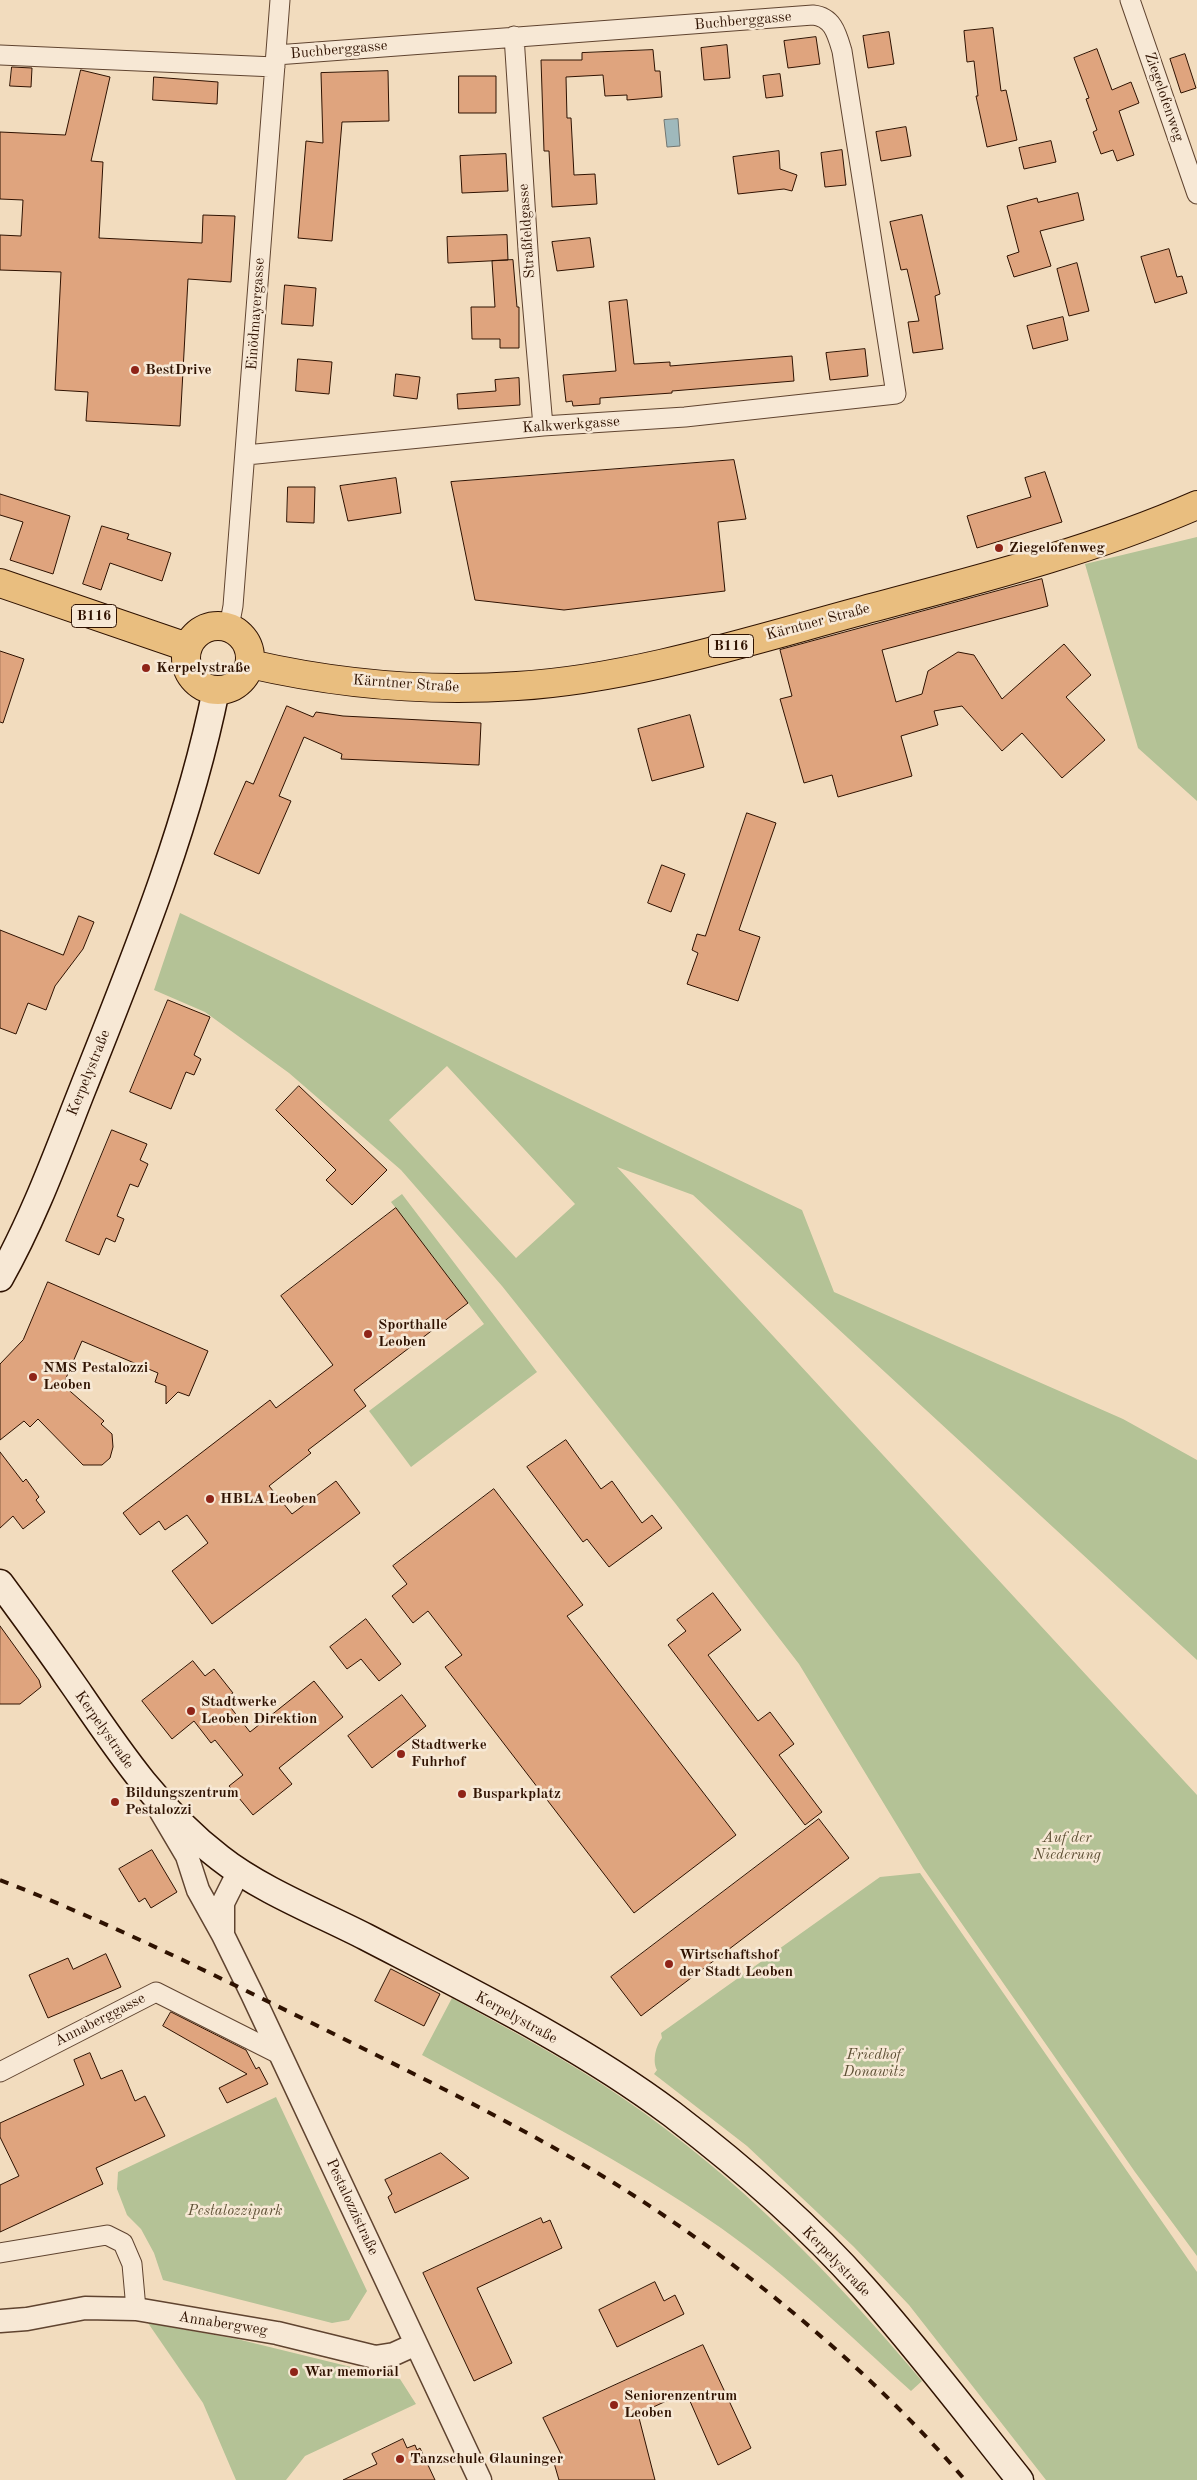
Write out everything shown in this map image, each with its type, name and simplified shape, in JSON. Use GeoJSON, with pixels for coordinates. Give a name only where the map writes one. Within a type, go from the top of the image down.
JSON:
{"type":"FeatureCollection","features":[{"type":"Feature","properties":{"kind":"main road","name":"Kärntner Straße"},"geometry":{"type":"LineString","coordinates":[[250,664],[285,672],[440,689],[520,686],[609,674],[712,651],[1072,552],[1197,505]]}},
{"type":"Feature","properties":{"kind":"main road","name":"B116"},"geometry":{"type":"LineString","coordinates":[[0,583],[188,647]]}},
{"type":"Feature","properties":{"kind":"main road"},"geometry":{"type":"LineString","coordinates":[[216,625],[229,627],[239,633],[246,642],[250,653],[250,664],[242,680],[234,686],[216,690],[204,687],[195,680],[188,670],[185,659],[188,647],[194,636],[204,628],[216,625]]}},
{"type":"Feature","properties":{"kind":"main road","name":"Kerpelystraße"},"geometry":{"type":"LineString","coordinates":[[0,1278],[24,1232],[132,967],[184,813],[208,728],[216,690]]}},
{"type":"Feature","properties":{"kind":"main road","name":"Kerpelystraße"},"geometry":{"type":"LineString","coordinates":[[0,1583],[148,1790],[186,1828],[231,1866],[512,2015],[608,2070],[672,2114],[732,2163],[791,2216],[860,2284],[943,2382],[1020,2480]]}},
{"type":"Feature","properties":{"kind":"street","name":"Einödmayergasse"},"geometry":{"type":"LineString","coordinates":[[229,627],[233,606],[246,455],[280,0]]}},
{"type":"Feature","properties":{"kind":"street","name":"Ziegelofenweg"},"geometry":{"type":"LineString","coordinates":[[1130,0],[1197,194]]}},
{"type":"Feature","properties":{"kind":"street","name":"Buchberggasse"},"geometry":{"type":"LineString","coordinates":[[0,55],[275,61],[514,36],[693,26],[813,15],[828,20],[838,36],[842,51],[896,394]]}},
{"type":"Feature","properties":{"kind":"street","name":"Straßfeldgasse"},"geometry":{"type":"LineString","coordinates":[[514,36],[529,265],[543,426]]}},
{"type":"Feature","properties":{"kind":"street","name":"Kalkwerkgasse"},"geometry":{"type":"LineString","coordinates":[[246,455],[543,426],[685,417],[896,394]]}},
{"type":"Feature","properties":{"kind":"street","name":"Pestalozzistraße"},"geometry":{"type":"LineString","coordinates":[[148,1790],[187,1856],[198,1890],[224,1935],[480,2480]]}},
{"type":"Feature","properties":{"kind":"street","name":"Pestalozzistraße"},"geometry":{"type":"LineString","coordinates":[[224,1935],[223,1903],[231,1866]]}},
{"type":"Feature","properties":{"kind":"street"},"geometry":{"type":"LineString","coordinates":[[198,1890],[211,1869],[231,1866]]}},
{"type":"Feature","properties":{"kind":"street","name":"Annaberggasse"},"geometry":{"type":"LineString","coordinates":[[0,2072],[156,1992],[281,2055]]}},
{"type":"Feature","properties":{"kind":"street"},"geometry":{"type":"LineString","coordinates":[[0,2253],[107,2235],[123,2243],[132,2264],[136,2309]]}},
{"type":"Feature","properties":{"kind":"street","name":"Annabergweg"},"geometry":{"type":"LineString","coordinates":[[0,2321],[27,2319],[85,2308],[136,2309],[277,2333],[374,2357],[394,2354],[416,2344]]}},
{"type":"Feature","properties":{"kind":"street","name":"Annabergweg"},"geometry":{"type":"LineString","coordinates":[[0,2329],[27,2319]]}},
{"type":"Feature","properties":{"kind":"green space"},"geometry":{"type":"Polygon","coordinates":[[[1197,537],[1197,801],[1138,748],[1085,564],[1197,537]]]}},
{"type":"Feature","properties":{"kind":"green space","name":"Auf der Niederung"},"geometry":{"type":"Polygon","coordinates":[[[180,913],[802,1210],[834,1292],[1123,1419],[1197,1460],[1197,1660],[693,1195],[617,1167],[1197,1795],[1197,2256],[1135,2172],[923,1868],[799,1664],[675,1503],[502,1286],[401,1170],[289,1073],[205,1012],[154,990],[180,913]],[[447,1066],[389,1120],[516,1258],[575,1204],[447,1066]]]}},
{"type":"Feature","properties":{"kind":"green space"},"geometry":{"type":"Polygon","coordinates":[[[402,1194],[537,1372],[411,1467],[369,1411],[484,1324],[391,1202],[402,1194]]]}},
{"type":"Feature","properties":{"kind":"green space","name":"Friedhof Donawitz"},"geometry":{"type":"Polygon","coordinates":[[[920,1873],[1197,2272],[1197,2480],[1046,2480],[909,2305],[854,2247],[747,2146],[654,2074],[657,2070],[655,2058],[656,2049],[662,2038],[661,2033],[880,1877],[920,1873]]]}},
{"type":"Feature","properties":{"kind":"green space"},"geometry":{"type":"Polygon","coordinates":[[[452,1998],[539,2046],[603,2085],[666,2129],[706,2161],[783,2230],[819,2266],[922,2381],[911,2391],[771,2266],[746,2246],[685,2204],[574,2137],[422,2055],[452,1998]]]}},
{"type":"Feature","properties":{"kind":"green space","name":"Pestalozzipark"},"geometry":{"type":"Polygon","coordinates":[[[276,2097],[367,2291],[349,2320],[332,2323],[163,2280],[154,2253],[141,2229],[127,2215],[117,2189],[118,2172],[276,2097]]]}},
{"type":"Feature","properties":{"kind":"green space"},"geometry":{"type":"Polygon","coordinates":[[[148,2323],[237,2339],[400,2379],[416,2404],[305,2456],[286,2480],[236,2480],[203,2403],[148,2323]]]}},
{"type":"Feature","properties":{"kind":"water"},"geometry":{"type":"Polygon","coordinates":[[[678,119],[680,146],[667,147],[664,120],[678,119]]]}},
{"type":"Feature","properties":{"kind":"building"},"geometry":{"type":"Polygon","coordinates":[[[993,28],[1001,91],[1006,90],[1017,140],[987,147],[976,96],[978,96],[974,61],[967,62],[964,31],[993,28]]]}},
{"type":"Feature","properties":{"kind":"building"},"geometry":{"type":"Polygon","coordinates":[[[889,32],[894,64],[868,68],[863,36],[889,32]]]}},
{"type":"Feature","properties":{"kind":"building"},"geometry":{"type":"Polygon","coordinates":[[[816,37],[820,64],[788,68],[784,41],[816,37]]]}},
{"type":"Feature","properties":{"kind":"building"},"geometry":{"type":"Polygon","coordinates":[[[727,45],[730,78],[704,80],[701,48],[727,45]]]}},
{"type":"Feature","properties":{"kind":"building"},"geometry":{"type":"Polygon","coordinates":[[[1097,49],[1112,90],[1131,82],[1139,103],[1119,111],[1134,155],[1117,161],[1113,150],[1101,154],[1093,132],[1097,130],[1086,99],[1089,98],[1074,58],[1097,49]]]}},
{"type":"Feature","properties":{"kind":"building"},"geometry":{"type":"Polygon","coordinates":[[[653,50],[655,71],[660,71],[662,97],[627,100],[627,95],[605,96],[603,75],[566,77],[567,118],[571,118],[574,175],[595,174],[597,204],[552,207],[549,151],[544,151],[541,60],[582,60],[582,53],[653,50]]]}},
{"type":"Feature","properties":{"kind":"building"},"geometry":{"type":"Polygon","coordinates":[[[1185,54],[1196,88],[1181,93],[1170,59],[1185,54]]]}},
{"type":"Feature","properties":{"kind":"building"},"geometry":{"type":"Polygon","coordinates":[[[12,67],[32,68],[31,87],[10,86],[12,67]]]}},
{"type":"Feature","properties":{"kind":"building"},"geometry":{"type":"Polygon","coordinates":[[[81,70],[110,77],[91,161],[103,162],[99,238],[202,243],[203,215],[235,216],[231,282],[188,279],[180,426],[86,421],[88,392],[55,390],[61,272],[0,270],[0,235],[21,236],[23,200],[0,199],[0,132],[65,135],[81,70]]]}},
{"type":"Feature","properties":{"kind":"building"},"geometry":{"type":"Polygon","coordinates":[[[388,71],[389,121],[342,122],[332,241],[298,238],[306,141],[323,143],[321,73],[388,71]]]}},
{"type":"Feature","properties":{"kind":"building"},"geometry":{"type":"Polygon","coordinates":[[[780,74],[783,96],[766,98],[763,76],[780,74]]]}},
{"type":"Feature","properties":{"kind":"building"},"geometry":{"type":"Polygon","coordinates":[[[459,76],[496,76],[496,113],[459,113],[459,76]]]}},
{"type":"Feature","properties":{"kind":"building"},"geometry":{"type":"Polygon","coordinates":[[[154,77],[218,82],[217,104],[153,100],[154,77]]]}},
{"type":"Feature","properties":{"kind":"building"},"geometry":{"type":"Polygon","coordinates":[[[906,127],[911,156],[881,161],[876,132],[906,127]]]}},
{"type":"Feature","properties":{"kind":"building"},"geometry":{"type":"Polygon","coordinates":[[[1051,141],[1056,162],[1024,169],[1019,148],[1051,141]]]}},
{"type":"Feature","properties":{"kind":"building"},"geometry":{"type":"Polygon","coordinates":[[[842,150],[846,185],[825,187],[821,153],[842,150]]]}},
{"type":"Feature","properties":{"kind":"building"},"geometry":{"type":"Polygon","coordinates":[[[779,151],[780,169],[797,175],[792,191],[784,189],[738,194],[733,157],[779,151]]]}},
{"type":"Feature","properties":{"kind":"building"},"geometry":{"type":"Polygon","coordinates":[[[506,154],[508,191],[462,193],[460,156],[506,154]]]}},
{"type":"Feature","properties":{"kind":"building"},"geometry":{"type":"Polygon","coordinates":[[[1078,193],[1084,220],[1040,231],[1051,266],[1014,277],[1007,256],[1019,252],[1007,206],[1037,198],[1038,202],[1078,193]]]}},
{"type":"Feature","properties":{"kind":"building"},"geometry":{"type":"Polygon","coordinates":[[[922,215],[940,294],[935,296],[943,349],[913,353],[908,322],[919,321],[907,269],[901,270],[890,222],[922,215]]]}},
{"type":"Feature","properties":{"kind":"building"},"geometry":{"type":"Polygon","coordinates":[[[507,235],[508,260],[448,263],[447,237],[507,235]]]}},
{"type":"Feature","properties":{"kind":"building"},"geometry":{"type":"Polygon","coordinates":[[[590,238],[594,267],[557,271],[552,242],[590,238]]]}},
{"type":"Feature","properties":{"kind":"building"},"geometry":{"type":"Polygon","coordinates":[[[1169,249],[1177,277],[1182,276],[1187,293],[1155,303],[1141,257],[1169,249]]]}},
{"type":"Feature","properties":{"kind":"building"},"geometry":{"type":"Polygon","coordinates":[[[513,260],[517,307],[519,307],[519,348],[500,348],[500,339],[472,339],[471,307],[495,307],[492,261],[513,260]]]}},
{"type":"Feature","properties":{"kind":"building"},"geometry":{"type":"Polygon","coordinates":[[[1077,263],[1089,311],[1069,316],[1057,269],[1077,263]]]}},
{"type":"Feature","properties":{"kind":"building"},"geometry":{"type":"Polygon","coordinates":[[[285,285],[316,288],[313,326],[282,324],[285,285]]]}},
{"type":"Feature","properties":{"kind":"building"},"geometry":{"type":"Polygon","coordinates":[[[627,300],[634,364],[670,362],[670,366],[792,356],[794,381],[600,398],[600,404],[573,406],[572,401],[566,402],[563,375],[616,371],[609,302],[627,300]]]}},
{"type":"Feature","properties":{"kind":"building"},"geometry":{"type":"Polygon","coordinates":[[[1063,317],[1068,340],[1033,349],[1027,326],[1063,317]]]}},
{"type":"Feature","properties":{"kind":"building"},"geometry":{"type":"Polygon","coordinates":[[[865,349],[868,376],[830,380],[826,353],[865,349]]]}},
{"type":"Feature","properties":{"kind":"building"},"geometry":{"type":"Polygon","coordinates":[[[298,359],[332,362],[329,394],[296,391],[298,359]]]}},
{"type":"Feature","properties":{"kind":"building"},"geometry":{"type":"Polygon","coordinates":[[[396,374],[420,377],[417,399],[394,396],[396,374]]]}},
{"type":"Feature","properties":{"kind":"building"},"geometry":{"type":"Polygon","coordinates":[[[519,378],[520,405],[458,409],[457,394],[496,391],[495,380],[519,378]]]}},
{"type":"Feature","properties":{"kind":"building"},"geometry":{"type":"Polygon","coordinates":[[[734,460],[746,519],[718,522],[725,591],[564,610],[475,600],[451,482],[734,460]]]}},
{"type":"Feature","properties":{"kind":"building"},"geometry":{"type":"Polygon","coordinates":[[[1045,472],[1062,522],[977,548],[967,516],[1031,497],[1025,478],[1045,472]]]}},
{"type":"Feature","properties":{"kind":"building"},"geometry":{"type":"Polygon","coordinates":[[[396,478],[401,513],[348,521],[340,486],[396,478]]]}},
{"type":"Feature","properties":{"kind":"building"},"geometry":{"type":"Polygon","coordinates":[[[288,487],[315,487],[314,523],[287,522],[288,487]]]}},
{"type":"Feature","properties":{"kind":"building"},"geometry":{"type":"Polygon","coordinates":[[[0,494],[70,516],[53,574],[10,560],[23,522],[0,515],[0,494]]]}},
{"type":"Feature","properties":{"kind":"building"},"geometry":{"type":"Polygon","coordinates":[[[102,526],[129,534],[127,539],[171,553],[162,581],[110,563],[101,590],[83,584],[102,526]]]}},
{"type":"Feature","properties":{"kind":"building"},"geometry":{"type":"Polygon","coordinates":[[[1042,579],[1048,606],[882,650],[896,702],[922,694],[928,671],[958,652],[974,655],[1002,699],[1064,644],[1091,675],[1066,697],[1105,740],[1062,778],[1022,733],[1002,751],[962,706],[934,711],[938,725],[901,736],[912,776],[838,797],[832,775],[804,783],[780,699],[792,696],[780,650],[1042,579]]]}},
{"type":"Feature","properties":{"kind":"building"},"geometry":{"type":"Polygon","coordinates":[[[0,651],[24,659],[3,723],[0,722],[0,651]]]}},
{"type":"Feature","properties":{"kind":"building"},"geometry":{"type":"Polygon","coordinates":[[[287,706],[313,717],[316,712],[343,716],[481,723],[479,765],[341,759],[342,754],[304,737],[279,796],[291,801],[259,874],[214,854],[246,781],[253,784],[287,706]]]}},
{"type":"Feature","properties":{"kind":"building"},"geometry":{"type":"Polygon","coordinates":[[[690,715],[704,767],[652,781],[638,729],[690,715]]]}},
{"type":"Feature","properties":{"kind":"building"},"geometry":{"type":"Polygon","coordinates":[[[747,813],[776,823],[739,930],[760,937],[738,1001],[687,984],[698,953],[692,950],[697,934],[705,936],[747,813]]]}},
{"type":"Feature","properties":{"kind":"building"},"geometry":{"type":"Polygon","coordinates":[[[662,865],[685,874],[671,912],[648,903],[662,865]]]}},
{"type":"Feature","properties":{"kind":"building"},"geometry":{"type":"Polygon","coordinates":[[[79,916],[94,922],[83,949],[55,986],[46,1010],[28,1003],[16,1034],[0,1028],[0,930],[63,955],[79,916]]]}},
{"type":"Feature","properties":{"kind":"building"},"geometry":{"type":"Polygon","coordinates":[[[168,1000],[210,1017],[194,1055],[201,1059],[194,1075],[186,1072],[171,1109],[130,1092],[168,1000]]]}},
{"type":"Feature","properties":{"kind":"building"},"geometry":{"type":"Polygon","coordinates":[[[299,1086],[387,1170],[352,1205],[326,1180],[336,1170],[276,1110],[299,1086]]]}},
{"type":"Feature","properties":{"kind":"building"},"geometry":{"type":"Polygon","coordinates":[[[112,1130],[147,1144],[140,1160],[148,1164],[138,1187],[130,1184],[117,1216],[124,1219],[115,1242],[106,1238],[99,1255],[66,1241],[112,1130]]]}},
{"type":"Feature","properties":{"kind":"building"},"geometry":{"type":"Polygon","coordinates":[[[396,1208],[468,1303],[354,1390],[366,1406],[308,1450],[311,1453],[269,1486],[292,1514],[336,1481],[360,1513],[212,1624],[172,1571],[208,1543],[187,1515],[165,1530],[159,1521],[140,1535],[123,1513],[270,1400],[276,1408],[333,1365],[281,1296],[396,1208]]]}},
{"type":"Feature","properties":{"kind":"building","name":"NMS Pestalozzi Leoben"},"geometry":{"type":"Polygon","coordinates":[[[48,1282],[208,1351],[189,1396],[178,1392],[166,1404],[166,1386],[155,1382],[158,1373],[82,1341],[63,1385],[104,1421],[101,1424],[112,1434],[113,1447],[110,1458],[102,1465],[83,1465],[38,1419],[30,1427],[24,1421],[0,1440],[0,1364],[23,1340],[48,1282]]]}},
{"type":"Feature","properties":{"kind":"building"},"geometry":{"type":"Polygon","coordinates":[[[566,1440],[601,1489],[612,1481],[642,1523],[652,1515],[662,1528],[609,1567],[587,1539],[583,1542],[527,1467],[566,1440]]]}},
{"type":"Feature","properties":{"kind":"building"},"geometry":{"type":"Polygon","coordinates":[[[0,1452],[23,1482],[26,1479],[39,1497],[36,1500],[45,1512],[23,1529],[13,1516],[0,1528],[0,1452]]]}},
{"type":"Feature","properties":{"kind":"building"},"geometry":{"type":"Polygon","coordinates":[[[494,1489],[583,1605],[567,1616],[736,1835],[634,1913],[445,1667],[462,1655],[428,1611],[413,1623],[392,1596],[407,1584],[393,1566],[494,1489]]]}},
{"type":"Feature","properties":{"kind":"building"},"geometry":{"type":"Polygon","coordinates":[[[713,1593],[741,1630],[708,1655],[758,1721],[770,1712],[794,1744],[779,1755],[822,1812],[805,1825],[668,1645],[686,1631],[677,1620],[713,1593]]]}},
{"type":"Feature","properties":{"kind":"building"},"geometry":{"type":"Polygon","coordinates":[[[366,1619],[401,1664],[379,1681],[361,1659],[347,1669],[330,1647],[366,1619]]]}},
{"type":"Feature","properties":{"kind":"building"},"geometry":{"type":"Polygon","coordinates":[[[0,1626],[39,1680],[41,1687],[20,1704],[0,1704],[0,1626]]]}},
{"type":"Feature","properties":{"kind":"building"},"geometry":{"type":"Polygon","coordinates":[[[193,1661],[205,1676],[214,1669],[233,1693],[224,1699],[250,1732],[314,1681],[343,1717],[279,1768],[292,1784],[253,1815],[229,1786],[243,1775],[215,1740],[211,1743],[194,1721],[172,1739],[142,1701],[193,1661]]]}},
{"type":"Feature","properties":{"kind":"building"},"geometry":{"type":"Polygon","coordinates":[[[402,1695],[426,1726],[372,1768],[348,1736],[402,1695]]]}},
{"type":"Feature","properties":{"kind":"building"},"geometry":{"type":"Polygon","coordinates":[[[819,1819],[849,1858],[641,2016],[611,1977],[819,1819]]]}},
{"type":"Feature","properties":{"kind":"building"},"geometry":{"type":"Polygon","coordinates":[[[152,1850],[177,1892],[151,1908],[145,1898],[139,1902],[119,1869],[152,1850]]]}},
{"type":"Feature","properties":{"kind":"building"},"geometry":{"type":"Polygon","coordinates":[[[106,1954],[121,1987],[48,2018],[29,1975],[68,1958],[73,1969],[106,1954]]]}},
{"type":"Feature","properties":{"kind":"building"},"geometry":{"type":"Polygon","coordinates":[[[391,1969],[440,1994],[424,2026],[375,2001],[391,1969]]]}},
{"type":"Feature","properties":{"kind":"building"},"geometry":{"type":"Polygon","coordinates":[[[171,2012],[246,2050],[256,2069],[259,2067],[268,2084],[227,2103],[219,2088],[247,2074],[163,2026],[171,2012]]]}},
{"type":"Feature","properties":{"kind":"building"},"geometry":{"type":"Polygon","coordinates":[[[90,2053],[101,2079],[122,2070],[135,2101],[145,2096],[165,2136],[96,2168],[103,2184],[0,2232],[0,2185],[19,2176],[0,2137],[0,2123],[84,2085],[74,2060],[90,2053]]]}},
{"type":"Feature","properties":{"kind":"building"},"geometry":{"type":"Polygon","coordinates":[[[441,2153],[469,2178],[395,2213],[388,2197],[392,2194],[385,2180],[441,2153]]]}},
{"type":"Feature","properties":{"kind":"building"},"geometry":{"type":"Polygon","coordinates":[[[541,2218],[543,2223],[550,2220],[562,2248],[477,2288],[512,2363],[474,2381],[423,2273],[541,2218]]]}},
{"type":"Feature","properties":{"kind":"building"},"geometry":{"type":"Polygon","coordinates":[[[655,2282],[664,2301],[675,2295],[684,2314],[617,2347],[599,2310],[655,2282]]]}},
{"type":"Feature","properties":{"kind":"building","name":"Seniorenzentrum Leoben"},"geometry":{"type":"Polygon","coordinates":[[[703,2345],[751,2448],[718,2465],[686,2392],[638,2414],[655,2480],[559,2480],[554,2463],[564,2460],[543,2418],[703,2345]]]}},
{"type":"Feature","properties":{"kind":"building","name":"Tanzschule Glauninger"},"geometry":{"type":"Polygon","coordinates":[[[403,2439],[407,2448],[415,2445],[417,2450],[420,2448],[435,2480],[343,2480],[377,2464],[372,2454],[403,2439]]]}},
{"type":"Feature","properties":{"kind":"railway"},"geometry":{"type":"LineString","coordinates":[[0,1880],[123,1932],[324,2029],[507,2122],[614,2183],[661,2214],[755,2282],[845,2357],[887,2397],[965,2480]]}},
{"type":"Feature","properties":{"kind":"place","name":"BestDrive"},"geometry":{"type":"Point","coordinates":[135,370]}},
{"type":"Feature","properties":{"kind":"place","name":"Ziegelofenweg"},"geometry":{"type":"Point","coordinates":[999,548]}},
{"type":"Feature","properties":{"kind":"place","name":"Kerpelystraße"},"geometry":{"type":"Point","coordinates":[146,668]}},
{"type":"Feature","properties":{"kind":"place","name":"Sporthalle Leoben"},"geometry":{"type":"Point","coordinates":[368,1334]}},
{"type":"Feature","properties":{"kind":"place","name":"NMS Pestalozzi Leoben"},"geometry":{"type":"Point","coordinates":[33,1377]}},
{"type":"Feature","properties":{"kind":"place","name":"HBLA Leoben"},"geometry":{"type":"Point","coordinates":[210,1499]}},
{"type":"Feature","properties":{"kind":"place","name":"Stadtwerke Leoben Direktion"},"geometry":{"type":"Point","coordinates":[191,1711]}},
{"type":"Feature","properties":{"kind":"place","name":"Stadtwerke Fuhrhof"},"geometry":{"type":"Point","coordinates":[401,1754]}},
{"type":"Feature","properties":{"kind":"place","name":"Busparkplatz"},"geometry":{"type":"Point","coordinates":[462,1794]}},
{"type":"Feature","properties":{"kind":"place","name":"Bildungszentrum Pestalozzi"},"geometry":{"type":"Point","coordinates":[115,1802]}},
{"type":"Feature","properties":{"kind":"place","name":"Wirtschaftshof der Stadt Leoben"},"geometry":{"type":"Point","coordinates":[669,1964]}},
{"type":"Feature","properties":{"kind":"place","name":"War memorial"},"geometry":{"type":"Point","coordinates":[294,2372]}},
{"type":"Feature","properties":{"kind":"place","name":"Seniorenzentrum Leoben"},"geometry":{"type":"Point","coordinates":[614,2405]}},
{"type":"Feature","properties":{"kind":"place","name":"Tanzschule Glauninger"},"geometry":{"type":"Point","coordinates":[400,2459]}}]}
